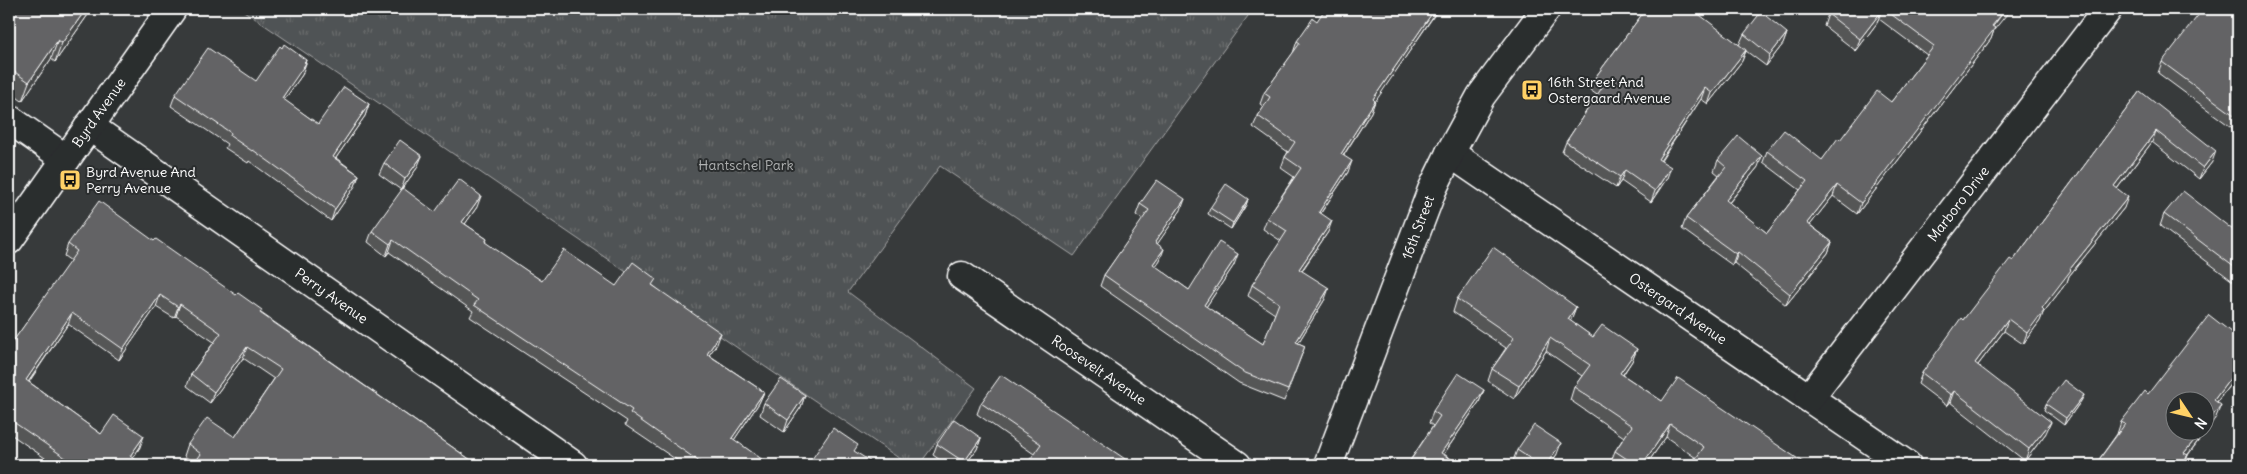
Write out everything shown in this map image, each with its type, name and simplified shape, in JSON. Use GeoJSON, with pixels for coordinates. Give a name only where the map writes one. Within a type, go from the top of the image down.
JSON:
{"type":"FeatureCollection","features":[{"type":"Feature","properties":{"kind":"street","name":"Byrd Avenue"},"geometry":{"type":"LineString","coordinates":[[9,240],[172,9]]}},
{"type":"Feature","properties":{"kind":"street","name":"16th Street"},"geometry":{"type":"LineString","coordinates":[[1328,465],[1432,190],[1481,96],[1546,9]]}},
{"type":"Feature","properties":{"kind":"street","name":"Marboro Drive"},"geometry":{"type":"LineString","coordinates":[[1809,398],[2108,9]]}},
{"type":"Feature","properties":{"kind":"street"},"geometry":{"type":"LineString","coordinates":[[9,118],[66,159]]}},
{"type":"Feature","properties":{"kind":"street","name":"Perry Avenue"},"geometry":{"type":"LineString","coordinates":[[89,126],[573,465]]}},
{"type":"Feature","properties":{"kind":"street","name":"Ostergard Avenue"},"geometry":{"type":"LineString","coordinates":[[1450,153],[1907,465]]}},
{"type":"Feature","properties":{"kind":"street","name":"Roosevelt Avenue"},"geometry":{"type":"LineString","coordinates":[[962,276],[1237,465]]}},
{"type":"Feature","properties":{"kind":"green space","name":"Hantschel Park"},"geometry":{"type":"Polygon","coordinates":[[[241,9],[1253,9],[1074,256],[940,166],[848,292],[976,388],[919,465],[909,465],[241,9]]]}},
{"type":"Feature","properties":{"kind":"building"},"geometry":{"type":"Polygon","coordinates":[[[9,9],[86,9],[62,43],[58,40],[29,82],[9,68],[9,9]]]}},
{"type":"Feature","properties":{"kind":"building"},"geometry":{"type":"Polygon","coordinates":[[[1325,9],[1435,9],[1373,99],[1375,101],[1341,154],[1352,161],[1319,212],[1332,221],[1299,269],[1329,288],[1296,342],[1305,346],[1288,390],[1243,372],[1104,275],[1149,210],[1140,204],[1157,180],[1185,199],[1155,242],[1164,249],[1153,264],[1189,290],[1219,242],[1238,254],[1204,305],[1263,344],[1279,303],[1252,285],[1287,231],[1267,218],[1301,168],[1285,157],[1295,142],[1258,116],[1270,97],[1264,93],[1300,43],[1297,41],[1313,18],[1317,21],[1325,9]]]}},
{"type":"Feature","properties":{"kind":"building"},"geometry":{"type":"Polygon","coordinates":[[[1646,9],[1692,9],[1746,50],[1712,93],[1705,88],[1658,159],[1671,167],[1655,191],[1625,170],[1620,177],[1566,142],[1603,86],[1594,79],[1646,9]]]}},
{"type":"Feature","properties":{"kind":"building"},"geometry":{"type":"Polygon","coordinates":[[[1832,9],[1878,9],[1881,12],[1860,39],[1828,14],[1832,9]]]}},
{"type":"Feature","properties":{"kind":"building"},"geometry":{"type":"Polygon","coordinates":[[[1884,9],[1932,9],[1935,11],[1937,9],[2006,9],[1992,26],[1995,28],[1861,203],[1837,185],[1807,223],[1832,242],[1790,294],[1738,252],[1736,254],[1686,218],[1726,167],[1718,160],[1738,136],[1762,156],[1726,200],[1767,233],[1807,181],[1767,151],[1784,130],[1822,160],[1838,138],[1840,140],[1877,91],[1891,102],[1934,46],[1884,9]]]}},
{"type":"Feature","properties":{"kind":"building"},"geometry":{"type":"Polygon","coordinates":[[[2203,9],[2238,9],[2238,118],[2162,62],[2203,9]]]}},
{"type":"Feature","properties":{"kind":"building"},"geometry":{"type":"Polygon","coordinates":[[[1761,12],[1787,33],[1770,55],[1744,34],[1761,12]]]}},
{"type":"Feature","properties":{"kind":"building"},"geometry":{"type":"Polygon","coordinates":[[[284,44],[306,60],[304,62],[306,63],[282,98],[318,124],[344,87],[369,104],[333,157],[359,175],[335,209],[253,150],[230,136],[231,133],[175,95],[208,48],[256,81],[280,46],[282,48],[284,44]]]}},
{"type":"Feature","properties":{"kind":"building"},"geometry":{"type":"Polygon","coordinates":[[[2140,91],[2216,151],[2203,168],[2156,131],[2114,186],[2128,197],[2070,269],[2027,333],[2008,319],[1975,363],[2051,422],[2029,449],[1954,391],[1951,395],[1922,373],[1961,318],[1963,320],[2010,259],[2013,261],[2140,91]]]}},
{"type":"Feature","properties":{"kind":"building"},"geometry":{"type":"Polygon","coordinates":[[[400,140],[422,156],[405,179],[384,163],[400,140]]]}},
{"type":"Feature","properties":{"kind":"building"},"geometry":{"type":"Polygon","coordinates":[[[459,179],[481,196],[462,222],[487,239],[485,242],[542,281],[564,250],[616,286],[633,262],[656,279],[652,285],[721,333],[707,354],[764,392],[732,438],[770,465],[704,465],[630,413],[632,410],[474,305],[478,300],[393,240],[390,244],[372,231],[403,188],[435,212],[459,179]]]}},
{"type":"Feature","properties":{"kind":"building"},"geometry":{"type":"Polygon","coordinates":[[[1226,184],[1248,199],[1233,223],[1210,208],[1226,184]]]}},
{"type":"Feature","properties":{"kind":"building"},"geometry":{"type":"Polygon","coordinates":[[[2183,191],[2233,230],[2238,224],[2238,270],[2164,214],[2183,191]]]}},
{"type":"Feature","properties":{"kind":"building"},"geometry":{"type":"Polygon","coordinates":[[[99,201],[154,241],[156,239],[236,295],[238,293],[262,310],[260,313],[478,465],[298,465],[289,459],[284,465],[193,465],[201,454],[188,444],[207,418],[235,437],[281,369],[247,347],[214,392],[191,374],[221,333],[180,304],[178,307],[160,295],[123,349],[72,313],[26,380],[101,434],[114,415],[144,436],[130,456],[143,465],[76,465],[9,419],[9,347],[77,251],[68,244],[99,201]]]}},
{"type":"Feature","properties":{"kind":"building"},"geometry":{"type":"Polygon","coordinates":[[[1493,247],[1576,307],[1568,319],[1593,337],[1602,325],[1637,349],[1620,373],[1662,401],[1678,378],[1807,465],[1738,465],[1729,460],[1725,465],[1691,465],[1704,447],[1670,424],[1642,465],[1636,465],[1615,451],[1632,426],[1574,387],[1590,365],[1550,338],[1519,386],[1492,369],[1514,338],[1457,299],[1493,247]]]}},
{"type":"Feature","properties":{"kind":"building"},"geometry":{"type":"Polygon","coordinates":[[[2209,315],[2232,333],[2238,325],[2238,368],[2214,400],[2214,392],[2164,392],[2164,442],[2193,442],[2184,453],[2188,455],[2180,465],[2095,465],[2125,424],[2121,422],[2145,391],[2148,394],[2209,315]]]}},
{"type":"Feature","properties":{"kind":"building"},"geometry":{"type":"Polygon","coordinates":[[[1458,373],[1484,390],[1441,453],[1460,465],[1408,464],[1440,416],[1433,411],[1458,373]]]}},
{"type":"Feature","properties":{"kind":"building"},"geometry":{"type":"Polygon","coordinates":[[[1001,375],[1134,465],[1026,465],[1041,444],[981,403],[1001,375]]]}},
{"type":"Feature","properties":{"kind":"building"},"geometry":{"type":"Polygon","coordinates":[[[781,379],[805,395],[788,420],[764,403],[781,379]]]}},
{"type":"Feature","properties":{"kind":"building"},"geometry":{"type":"Polygon","coordinates":[[[2064,380],[2084,395],[2066,418],[2046,404],[2064,380]]]}},
{"type":"Feature","properties":{"kind":"building"},"geometry":{"type":"Polygon","coordinates":[[[2214,400],[2221,405],[2214,414],[2214,400]]]}},
{"type":"Feature","properties":{"kind":"building"},"geometry":{"type":"Polygon","coordinates":[[[954,419],[981,438],[964,462],[937,444],[954,419]]]}},
{"type":"Feature","properties":{"kind":"building"},"geometry":{"type":"Polygon","coordinates":[[[1534,425],[1561,443],[1546,465],[1540,465],[1517,450],[1534,425]]]}},
{"type":"Feature","properties":{"kind":"building"},"geometry":{"type":"Polygon","coordinates":[[[833,428],[858,445],[854,451],[876,465],[808,465],[833,428]]]}},
{"type":"Feature","properties":{"kind":"place","name":"16th Street And Ostergaard Avenue"},"geometry":{"type":"Point","coordinates":[1532,90]}},
{"type":"Feature","properties":{"kind":"place","name":"Byrd Avenue And Perry Avenue"},"geometry":{"type":"Point","coordinates":[70,180]}}]}
